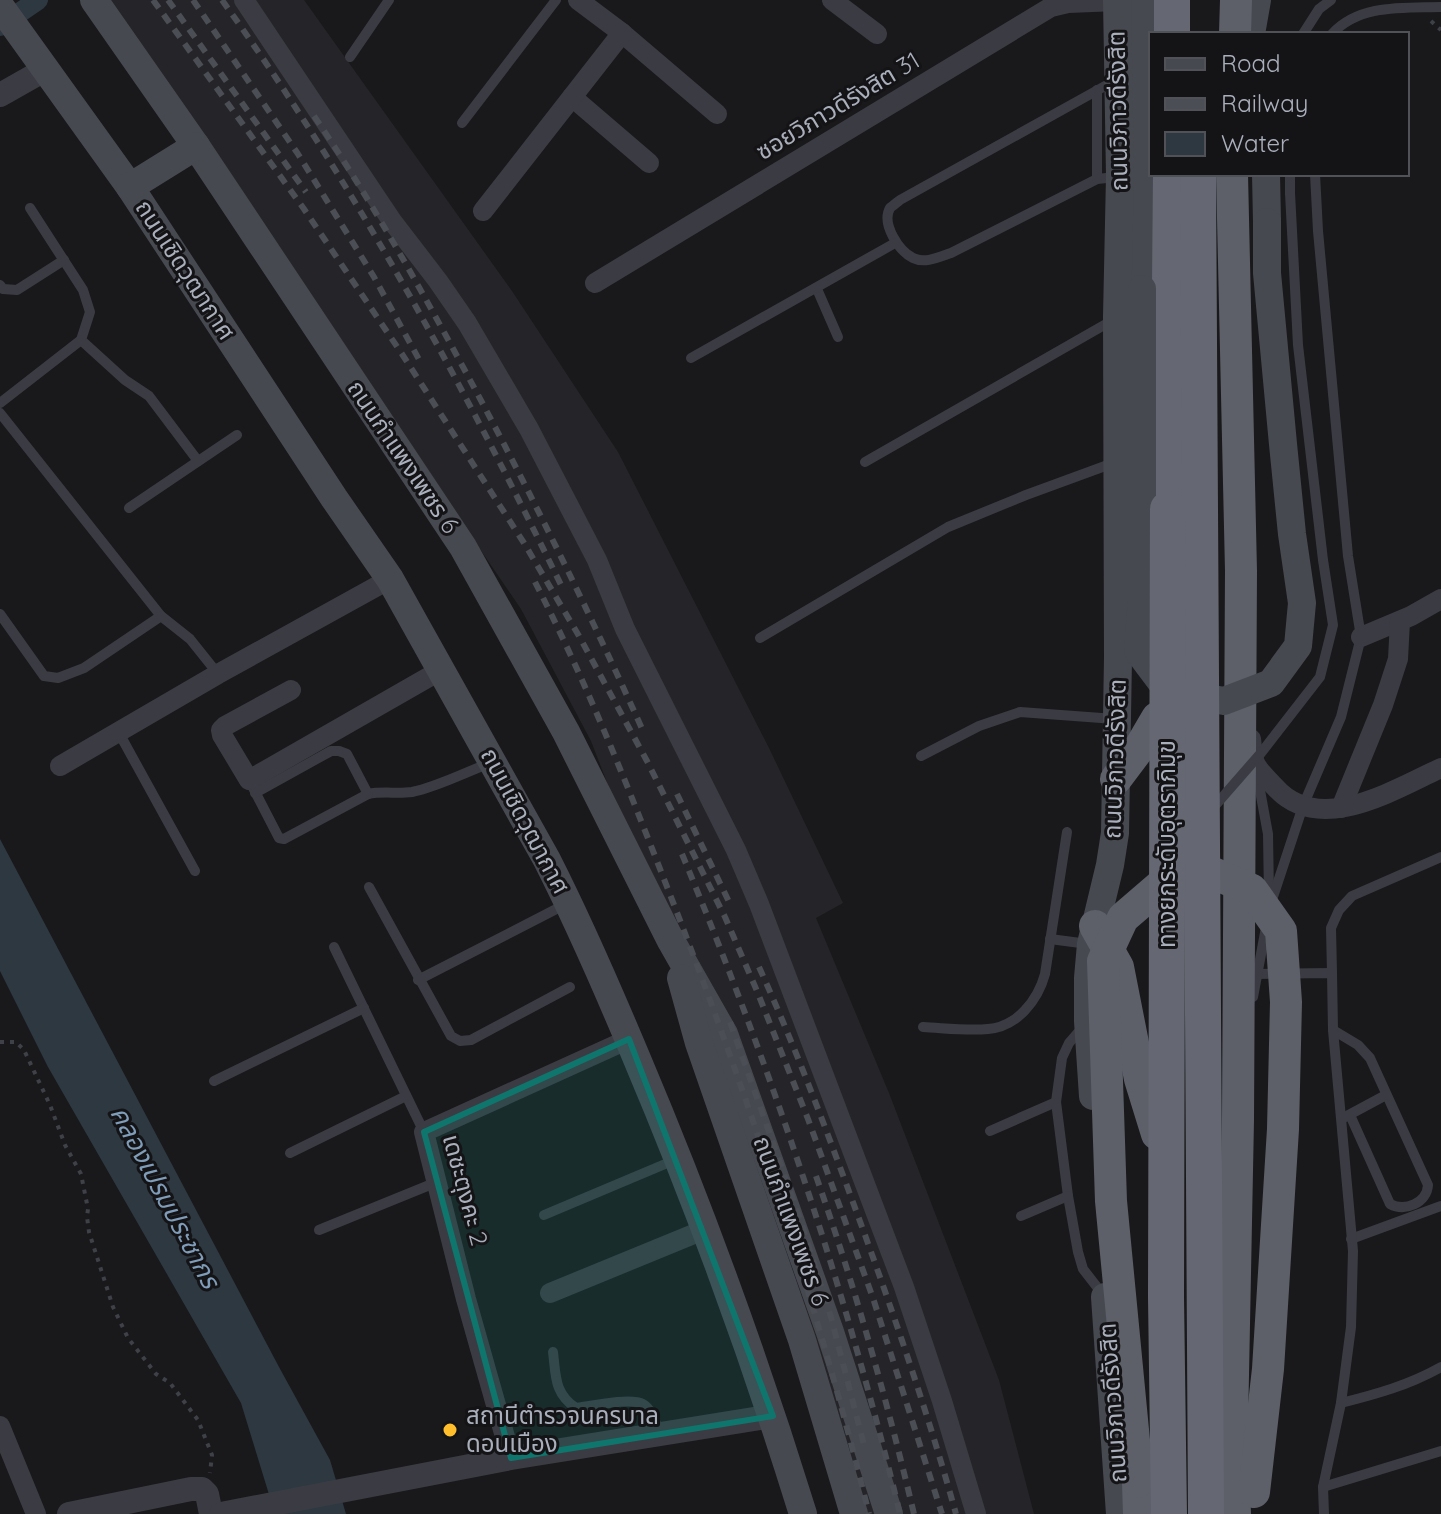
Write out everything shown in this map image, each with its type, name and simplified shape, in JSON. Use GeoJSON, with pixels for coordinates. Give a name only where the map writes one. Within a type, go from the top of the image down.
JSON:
{"type":"FeatureCollection","features":[{"type":"Feature","properties":{"kind":"highway","name":"ถนนวิภาวดีรังสิต"},"geometry":{"type":"LineString","coordinates":[[1157,0],[1157,32]]}},
{"type":"Feature","properties":{"kind":"highway"},"geometry":{"type":"LineString","coordinates":[[1172,0],[1172,32]]}},
{"type":"Feature","properties":{"kind":"highway"},"geometry":{"type":"LineString","coordinates":[[1197,0],[1197,32]]}},
{"type":"Feature","properties":{"kind":"highway"},"geometry":{"type":"LineString","coordinates":[[1235,32],[1236,0]]}},
{"type":"Feature","properties":{"kind":"highway","name":"ถนนวิภาวดีรังสิต"},"geometry":{"type":"LineString","coordinates":[[1157,176],[1160,1514]]}},
{"type":"Feature","properties":{"kind":"highway","name":"ทางยกระดับอุตราภิมุข"},"geometry":{"type":"LineString","coordinates":[[1169,1514],[1166,1249],[1171,176]]}},
{"type":"Feature","properties":{"kind":"highway","name":"ทางยกระดับอุตราภิมุข"},"geometry":{"type":"LineString","coordinates":[[1198,176],[1206,1514]]}},
{"type":"Feature","properties":{"kind":"highway"},"geometry":{"type":"LineString","coordinates":[[1232,176],[1241,571],[1238,1120],[1232,1426],[1247,1507]]}},
{"type":"Feature","properties":{"kind":"highway"},"geometry":{"type":"LineString","coordinates":[[1116,779],[1157,718]]}},
{"type":"Feature","properties":{"kind":"highway"},"geometry":{"type":"LineString","coordinates":[[1103,930],[1166,881],[1213,873],[1252,890],[1281,931],[1286,1002],[1283,1129],[1268,1369],[1247,1507]]}},
{"type":"Feature","properties":{"kind":"highway"},"geometry":{"type":"LineString","coordinates":[[1103,930],[1118,967],[1140,1079],[1157,1134]]}},
{"type":"Feature","properties":{"kind":"highway"},"geometry":{"type":"LineString","coordinates":[[1103,930],[1111,1201],[1139,1514]]}},
{"type":"Feature","properties":{"kind":"main road","name":"ถนนวิภาวดีรังสิต"},"geometry":{"type":"LineString","coordinates":[[1117,0],[1108,84],[1109,178],[1117,317],[1115,833],[1103,930],[1088,978],[1088,1021],[1120,1514]]}},
{"type":"Feature","properties":{"kind":"main road"},"geometry":{"type":"LineString","coordinates":[[1142,0],[1145,131],[1142,203],[1142,599],[1138,651],[1168,691],[1224,701],[1271,683],[1298,646],[1302,603],[1284,459],[1267,273],[1266,176]]}},
{"type":"Feature","properties":{"kind":"main road"},"geometry":{"type":"LineString","coordinates":[[1251,32],[1258,0]]}},
{"type":"Feature","properties":{"kind":"main road"},"geometry":{"type":"LineString","coordinates":[[1258,0],[1264,32]]}},
{"type":"Feature","properties":{"kind":"main road","name":"ถนนเชิดวุฒากาศ"},"geometry":{"type":"LineString","coordinates":[[0,6],[130,187],[390,579],[569,902],[679,1158],[773,1416],[803,1514]]}},
{"type":"Feature","properties":{"kind":"main road","name":"ถนนกำแพงเพชร 6"},"geometry":{"type":"LineString","coordinates":[[102,11],[196,146],[463,547],[566,732],[670,939],[724,1034],[830,1332],[889,1514]]}},
{"type":"Feature","properties":{"kind":"main road","name":"ถนนเชิดวุฒากาศ"},"geometry":{"type":"LineString","coordinates":[[130,187],[196,146]]}},
{"type":"Feature","properties":{"kind":"main road","name":"ถนนกำแพงเพชร 6"},"geometry":{"type":"LineString","coordinates":[[670,939],[699,1043],[802,1340],[854,1514]]}},
{"type":"Feature","properties":{"kind":"street"},"geometry":{"type":"LineString","coordinates":[[244,0],[392,221],[467,323],[529,429],[597,560],[625,629],[729,836],[759,904],[904,1287],[976,1514]]}},
{"type":"Feature","properties":{"kind":"street"},"geometry":{"type":"LineString","coordinates":[[578,0],[717,114]]}},
{"type":"Feature","properties":{"kind":"street"},"geometry":{"type":"LineString","coordinates":[[832,0],[877,34]]}},
{"type":"Feature","properties":{"kind":"street","name":"ซอยวิภาวดีรังสิต 31"},"geometry":{"type":"LineString","coordinates":[[595,283],[1051,7],[1117,0]]}},
{"type":"Feature","properties":{"kind":"street"},"geometry":{"type":"LineString","coordinates":[[483,211],[622,33]]}},
{"type":"Feature","properties":{"kind":"street"},"geometry":{"type":"LineString","coordinates":[[0,95],[46,69]]}},
{"type":"Feature","properties":{"kind":"street"},"geometry":{"type":"LineString","coordinates":[[572,97],[649,163]]}},
{"type":"Feature","properties":{"kind":"street"},"geometry":{"type":"LineString","coordinates":[[1241,571],[1250,729],[1256,764],[1280,793],[1303,806],[1326,810],[1341,808],[1367,802],[1441,768]]}},
{"type":"Feature","properties":{"kind":"street"},"geometry":{"type":"LineString","coordinates":[[60,766],[390,579]]}},
{"type":"Feature","properties":{"kind":"street"},"geometry":{"type":"LineString","coordinates":[[1361,637],[1441,599]]}},
{"type":"Feature","properties":{"kind":"street"},"geometry":{"type":"LineString","coordinates":[[1341,808],[1395,670],[1400,621]]}},
{"type":"Feature","properties":{"kind":"street"},"geometry":{"type":"LineString","coordinates":[[291,690],[221,730],[252,786],[441,670]]}},
{"type":"Feature","properties":{"kind":"street"},"geometry":{"type":"LineString","coordinates":[[424,1132],[629,1039]]}},
{"type":"Feature","properties":{"kind":"street","name":"เดชะตุงคะ 2"},"geometry":{"type":"LineString","coordinates":[[424,1132],[466,1299],[511,1458]]}},
{"type":"Feature","properties":{"kind":"street"},"geometry":{"type":"LineString","coordinates":[[550,1293],[706,1229]]}},
{"type":"Feature","properties":{"kind":"street"},"geometry":{"type":"LineString","coordinates":[[221,1514],[511,1458],[773,1416]]}},
{"type":"Feature","properties":{"kind":"street"},"geometry":{"type":"LineString","coordinates":[[0,1426],[36,1514]]}},
{"type":"Feature","properties":{"kind":"street"},"geometry":{"type":"LineString","coordinates":[[69,1514],[191,1489],[202,1489],[207,1494],[211,1514]]}},
{"type":"Feature","properties":{"kind":"lane"},"geometry":{"type":"LineString","coordinates":[[350,57],[389,0]]}},
{"type":"Feature","properties":{"kind":"lane"},"geometry":{"type":"LineString","coordinates":[[462,123],[556,0]]}},
{"type":"Feature","properties":{"kind":"lane"},"geometry":{"type":"LineString","coordinates":[[1304,32],[1319,9],[1331,0]]}},
{"type":"Feature","properties":{"kind":"lane"},"geometry":{"type":"LineString","coordinates":[[1334,32],[1340,25],[1360,15],[1378,10],[1441,7]]}},
{"type":"Feature","properties":{"kind":"lane"},"geometry":{"type":"LineString","coordinates":[[1108,84],[900,200],[890,208],[888,219],[895,243],[914,259],[928,261],[1109,178]]}},
{"type":"Feature","properties":{"kind":"lane"},"geometry":{"type":"LineString","coordinates":[[1194,829],[1261,753],[1320,677],[1333,625],[1298,345],[1290,176]]}},
{"type":"Feature","properties":{"kind":"lane"},"geometry":{"type":"LineString","coordinates":[[1252,1003],[1269,910],[1303,806],[1341,717],[1361,637],[1348,556],[1320,261],[1315,176]]}},
{"type":"Feature","properties":{"kind":"lane"},"geometry":{"type":"LineString","coordinates":[[0,403],[81,340],[90,312],[83,290],[30,208]]}},
{"type":"Feature","properties":{"kind":"lane"},"geometry":{"type":"LineString","coordinates":[[691,358],[895,243]]}},
{"type":"Feature","properties":{"kind":"lane"},"geometry":{"type":"LineString","coordinates":[[0,285],[3,289],[17,290],[64,260]]}},
{"type":"Feature","properties":{"kind":"lane"},"geometry":{"type":"LineString","coordinates":[[817,289],[838,337]]}},
{"type":"Feature","properties":{"kind":"lane"},"geometry":{"type":"LineString","coordinates":[[865,462],[1117,317]]}},
{"type":"Feature","properties":{"kind":"lane"},"geometry":{"type":"LineString","coordinates":[[81,340],[125,380],[149,396],[198,461]]}},
{"type":"Feature","properties":{"kind":"lane"},"geometry":{"type":"LineString","coordinates":[[0,413],[161,616],[190,639],[218,674]]}},
{"type":"Feature","properties":{"kind":"lane"},"geometry":{"type":"LineString","coordinates":[[129,508],[237,435]]}},
{"type":"Feature","properties":{"kind":"lane"},"geometry":{"type":"LineString","coordinates":[[760,638],[948,527],[1118,462]]}},
{"type":"Feature","properties":{"kind":"lane"},"geometry":{"type":"LineString","coordinates":[[0,614],[44,676],[58,678],[84,668],[161,616]]}},
{"type":"Feature","properties":{"kind":"lane"},"geometry":{"type":"LineString","coordinates":[[921,756],[979,726],[1020,712],[1117,719]]}},
{"type":"Feature","properties":{"kind":"lane"},"geometry":{"type":"LineString","coordinates":[[119,733],[195,871]]}},
{"type":"Feature","properties":{"kind":"lane"},"geometry":{"type":"LineString","coordinates":[[368,794],[347,754],[331,751],[252,786],[279,838],[284,839],[368,794],[421,790],[494,762]]}},
{"type":"Feature","properties":{"kind":"lane"},"geometry":{"type":"LineString","coordinates":[[1256,764],[1268,834],[1269,910]]}},
{"type":"Feature","properties":{"kind":"lane"},"geometry":{"type":"LineString","coordinates":[[923,1027],[990,1029],[1024,1012],[1041,989],[1067,832]]}},
{"type":"Feature","properties":{"kind":"lane"},"geometry":{"type":"LineString","coordinates":[[1050,939],[1103,930],[1176,851]]}},
{"type":"Feature","properties":{"kind":"lane"},"geometry":{"type":"LineString","coordinates":[[1324,1514],[1323,1487],[1341,1403],[1351,1327],[1353,1251],[1345,1117],[1333,1030],[1331,928],[1339,910],[1352,896],[1441,857]]}},
{"type":"Feature","properties":{"kind":"lane"},"geometry":{"type":"LineString","coordinates":[[369,887],[451,1036],[460,1041],[471,1040],[570,987]]}},
{"type":"Feature","properties":{"kind":"lane"},"geometry":{"type":"LineString","coordinates":[[418,980],[569,902]]}},
{"type":"Feature","properties":{"kind":"lane","name":"เดชะตุงคะ 2"},"geometry":{"type":"LineString","coordinates":[[334,947],[424,1132]]}},
{"type":"Feature","properties":{"kind":"lane"},"geometry":{"type":"LineString","coordinates":[[1256,974],[1332,973]]}},
{"type":"Feature","properties":{"kind":"lane"},"geometry":{"type":"LineString","coordinates":[[214,1081],[364,1008]]}},
{"type":"Feature","properties":{"kind":"lane"},"geometry":{"type":"LineString","coordinates":[[1238,1120],[1251,1018]]}},
{"type":"Feature","properties":{"kind":"lane"},"geometry":{"type":"LineString","coordinates":[[1088,1021],[1069,1043],[1062,1058],[1056,1102],[1078,1252],[1083,1269],[1105,1298]]}},
{"type":"Feature","properties":{"kind":"lane"},"geometry":{"type":"LineString","coordinates":[[1333,1030],[1358,1045],[1370,1058],[1428,1185],[1428,1192],[1417,1203],[1400,1208],[1390,1204],[1345,1117]]}},
{"type":"Feature","properties":{"kind":"lane"},"geometry":{"type":"LineString","coordinates":[[1345,1117],[1386,1095]]}},
{"type":"Feature","properties":{"kind":"lane"},"geometry":{"type":"LineString","coordinates":[[290,1153],[406,1096]]}},
{"type":"Feature","properties":{"kind":"lane"},"geometry":{"type":"LineString","coordinates":[[990,1131],[1056,1102]]}},
{"type":"Feature","properties":{"kind":"lane"},"geometry":{"type":"LineString","coordinates":[[544,1215],[679,1158]]}},
{"type":"Feature","properties":{"kind":"lane"},"geometry":{"type":"LineString","coordinates":[[319,1230],[437,1182]]}},
{"type":"Feature","properties":{"kind":"lane"},"geometry":{"type":"LineString","coordinates":[[1021,1216],[1068,1196]]}},
{"type":"Feature","properties":{"kind":"lane"},"geometry":{"type":"LineString","coordinates":[[1351,1239],[1441,1206]]}},
{"type":"Feature","properties":{"kind":"lane"},"geometry":{"type":"LineString","coordinates":[[553,1352],[558,1389],[566,1402],[576,1408],[634,1401],[644,1404],[660,1434]]}},
{"type":"Feature","properties":{"kind":"lane"},"geometry":{"type":"LineString","coordinates":[[1341,1403],[1386,1392],[1419,1380],[1441,1367]]}},
{"type":"Feature","properties":{"kind":"lane"},"geometry":{"type":"LineString","coordinates":[[1323,1487],[1441,1451]]}},
{"type":"Feature","properties":{"kind":"path"},"geometry":{"type":"LineString","coordinates":[[0,1042],[16,1042],[24,1050],[65,1145],[81,1174],[89,1232],[113,1307],[128,1338],[156,1374],[170,1383],[198,1420],[212,1455],[210,1476],[202,1489]]}},
{"type":"Feature","properties":{"kind":"highlighted area"},"geometry":{"type":"Polygon","coordinates":[[[629,1039],[773,1416],[511,1458],[424,1132],[629,1039]]]}},
{"type":"Feature","properties":{"kind":"shaded area"},"geometry":{"type":"Polygon","coordinates":[[[104,0],[304,0],[512,291],[618,452],[769,748],[843,903],[816,918],[889,1093],[999,1380],[1034,1514],[841,1514],[723,1082],[591,741],[521,609],[104,0]]]}},
{"type":"Feature","properties":{"kind":"water","name":"คลองเปรมประชากร"},"geometry":{"type":"Polygon","coordinates":[[[0,839],[330,1460],[346,1514],[275,1514],[241,1403],[48,1067],[0,971],[0,839]]]}},
{"type":"Feature","properties":{"kind":"waterway"},"geometry":{"type":"LineString","coordinates":[[0,26],[38,0]]}},
{"type":"Feature","properties":{"kind":"railway"},"geometry":{"type":"LineString","coordinates":[[153,0],[304,209],[402,354],[524,543],[647,761],[725,917],[808,1119],[873,1298],[942,1514]]}},
{"type":"Feature","properties":{"kind":"railway"},"geometry":{"type":"LineString","coordinates":[[168,0],[306,192]]}},
{"type":"Feature","properties":{"kind":"railway"},"geometry":{"type":"LineString","coordinates":[[193,0],[298,154],[374,277],[422,365]]}},
{"type":"Feature","properties":{"kind":"railway"},"geometry":{"type":"LineString","coordinates":[[222,0],[317,141],[404,286],[486,436],[562,587]]}},
{"type":"Feature","properties":{"kind":"railway"},"geometry":{"type":"LineString","coordinates":[[314,116],[392,240],[487,412],[557,548],[644,733]]}},
{"type":"Feature","properties":{"kind":"railway"},"geometry":{"type":"LineString","coordinates":[[535,582],[574,662],[627,785],[731,1059],[806,1285],[869,1514]]}},
{"type":"Feature","properties":{"kind":"railway"},"geometry":{"type":"LineString","coordinates":[[677,794],[731,906]]}},
{"type":"Feature","properties":{"kind":"railway"},"geometry":{"type":"LineString","coordinates":[[682,854],[746,1016],[804,1180],[856,1346],[900,1514]]}},
{"type":"Feature","properties":{"kind":"railway"},"geometry":{"type":"LineString","coordinates":[[759,967],[828,1134],[865,1235],[913,1374],[956,1514]]}},
{"type":"Feature","properties":{"kind":"railway"},"geometry":{"type":"LineString","coordinates":[[730,1022],[801,1222],[831,1317],[865,1449]]}},
{"type":"Feature","properties":{"kind":"railway"},"geometry":{"type":"LineString","coordinates":[[816,1176],[870,1344],[914,1514]]}},
{"type":"Feature","properties":{"kind":"place","name":"สถานีตำรวจนครบาล ดอนเมือง"},"geometry":{"type":"Point","coordinates":[450,1430]}}]}
